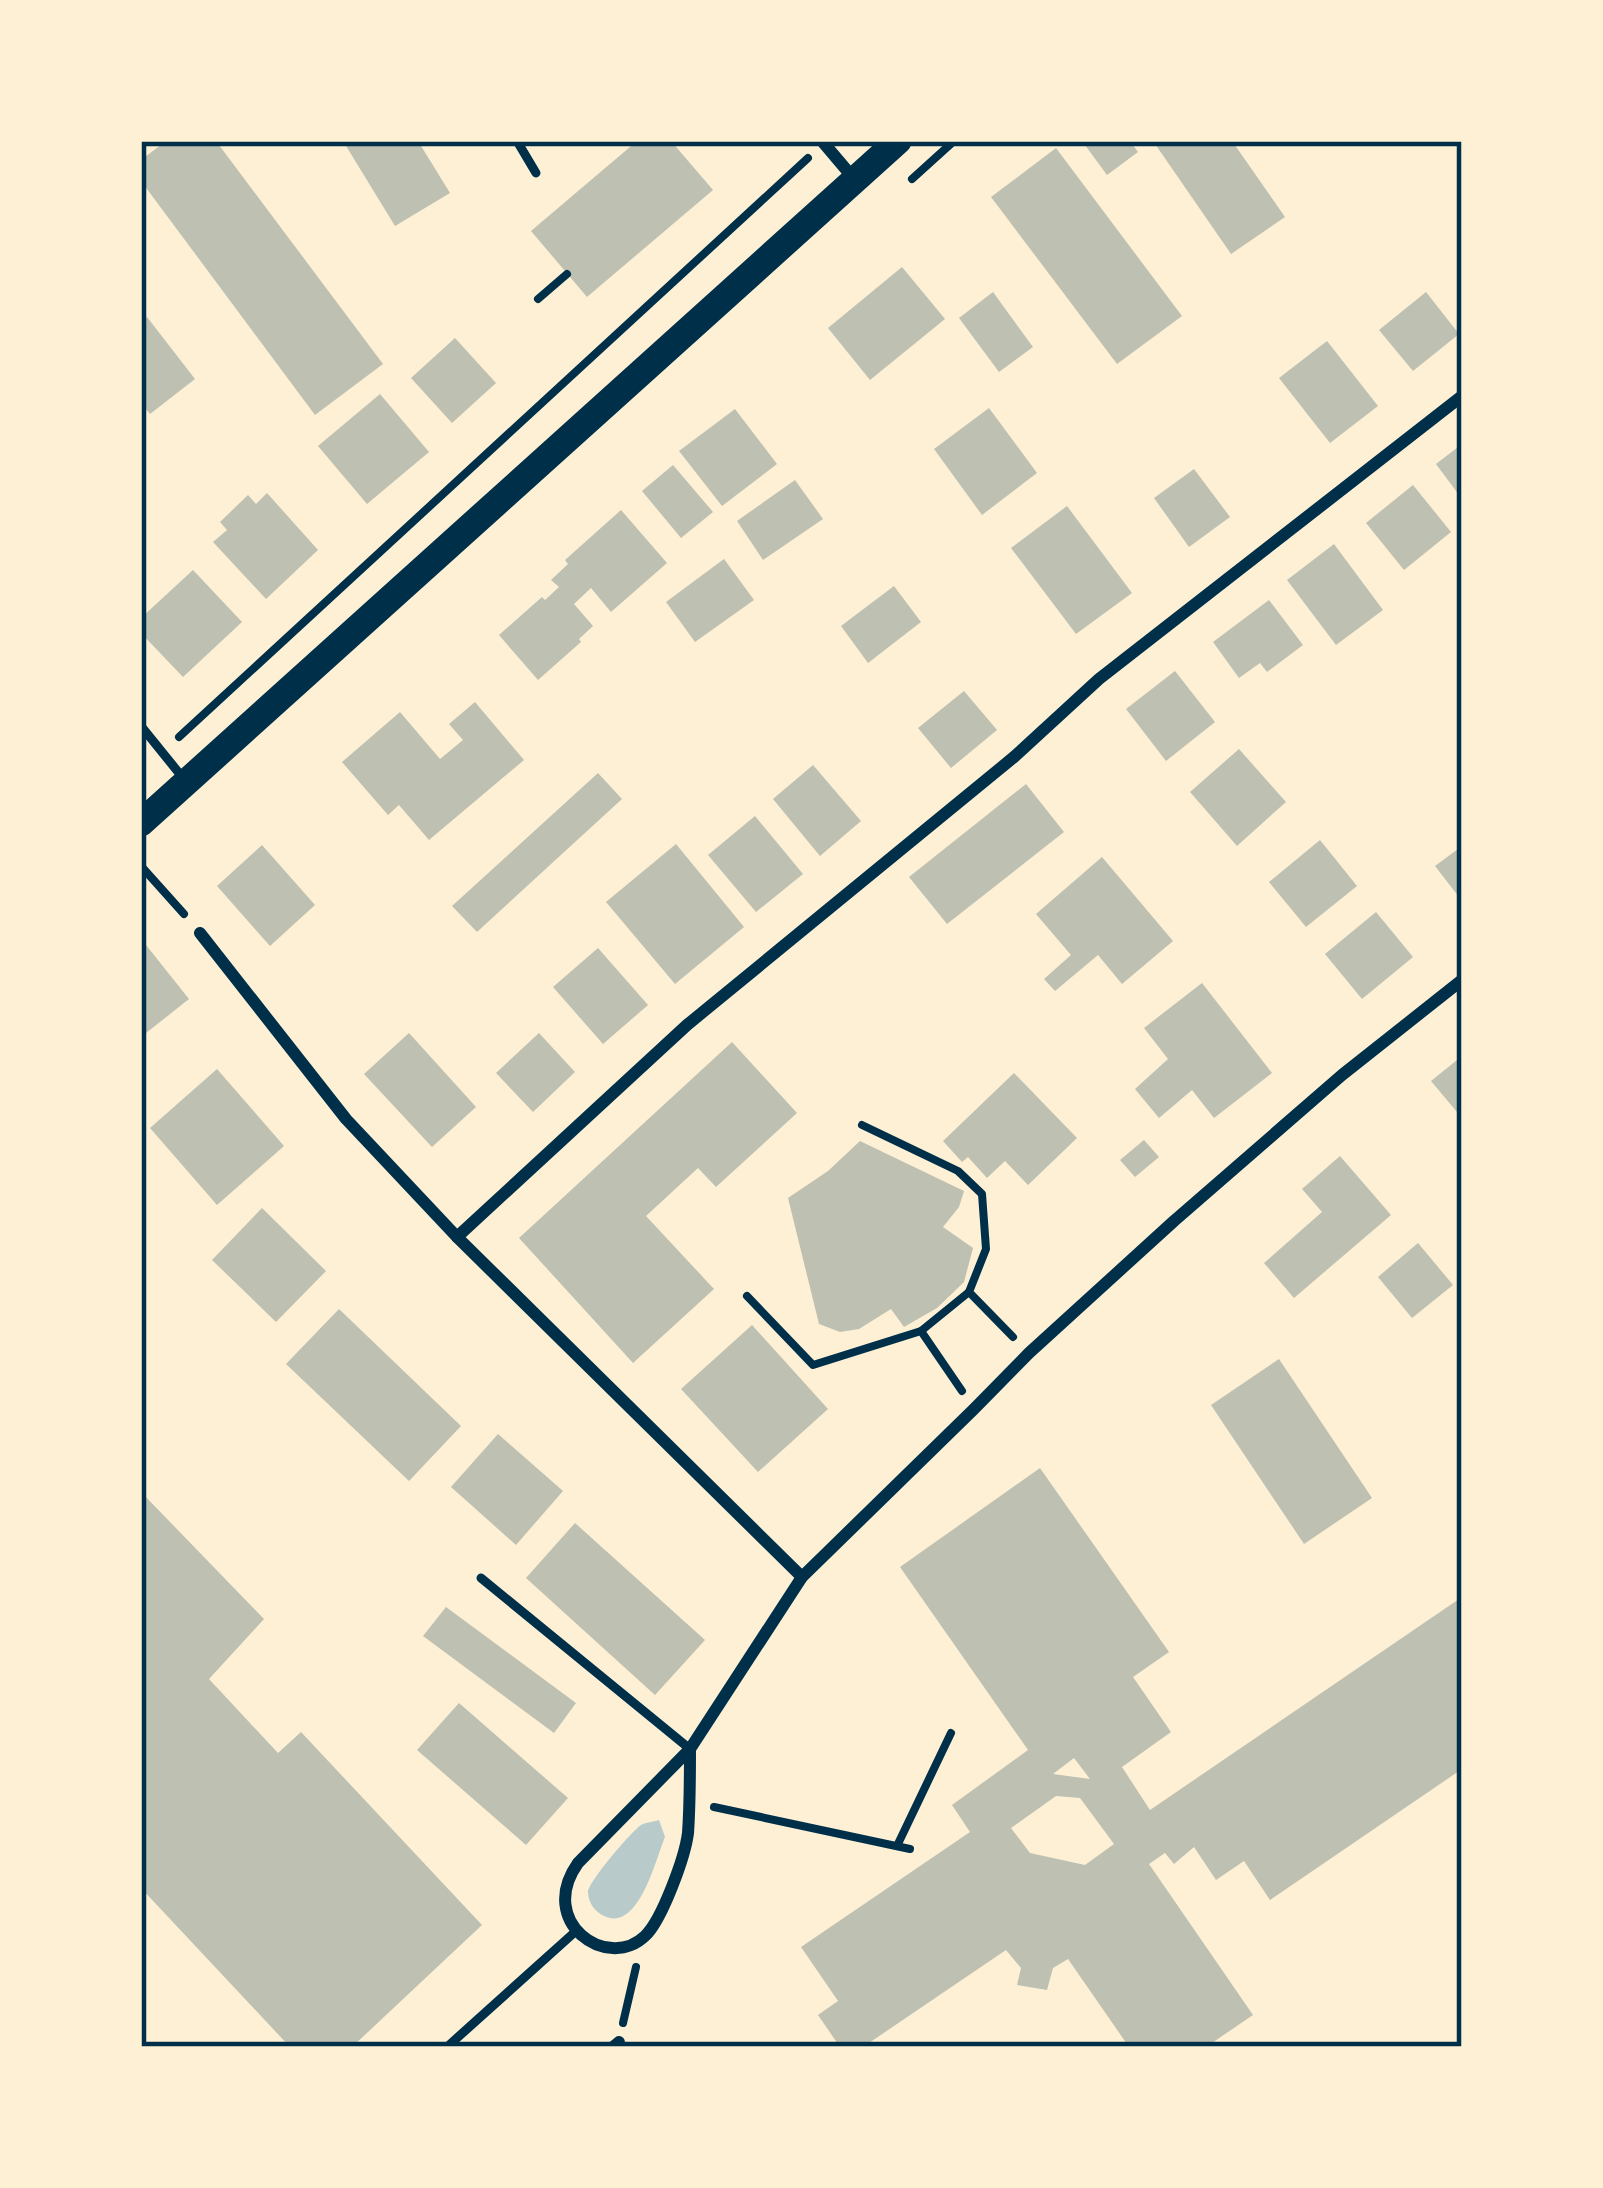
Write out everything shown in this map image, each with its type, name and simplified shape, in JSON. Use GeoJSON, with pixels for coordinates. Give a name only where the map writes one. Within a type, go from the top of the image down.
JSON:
{"type":"FeatureCollection","features":[{"type":"Feature","properties":{"kind":"main road"},"geometry":{"type":"LineString","coordinates":[[141,824],[898,141]]}},
{"type":"Feature","properties":{"kind":"street"},"geometry":{"type":"LineString","coordinates":[[823,142],[856,181]]}},
{"type":"Feature","properties":{"kind":"street"},"geometry":{"type":"LineString","coordinates":[[457,1238],[686,1025],[996,772],[1099,679],[1462,396]]}},
{"type":"Feature","properties":{"kind":"street"},"geometry":{"type":"LineString","coordinates":[[200,933],[346,1119],[457,1238],[802,1577]]}},
{"type":"Feature","properties":{"kind":"street"},"geometry":{"type":"LineString","coordinates":[[690,1749],[687,1838],[661,1915],[644,1938],[632,1945],[595,1944],[576,1931],[566,1912],[568,1878],[690,1749],[802,1577],[1029,1353],[1174,1221],[1342,1075],[1462,980]]}},
{"type":"Feature","properties":{"kind":"lane"},"geometry":{"type":"LineString","coordinates":[[517,141],[536,173]]}},
{"type":"Feature","properties":{"kind":"lane"},"geometry":{"type":"LineString","coordinates":[[141,726],[186,783]]}},
{"type":"Feature","properties":{"kind":"lane"},"geometry":{"type":"LineString","coordinates":[[481,1578],[690,1749]]}},
{"type":"Feature","properties":{"kind":"lane"},"geometry":{"type":"LineString","coordinates":[[447,2047],[576,1931]]}},
{"type":"Feature","properties":{"kind":"path"},"geometry":{"type":"LineString","coordinates":[[162,753],[823,142]]}},
{"type":"Feature","properties":{"kind":"path"},"geometry":{"type":"LineString","coordinates":[[538,299],[567,274]]}},
{"type":"Feature","properties":{"kind":"path"},"geometry":{"type":"LineString","coordinates":[[141,866],[170,899]]}},
{"type":"Feature","properties":{"kind":"path"},"geometry":{"type":"LineString","coordinates":[[747,1296],[813,1365],[921,1331],[969,1292],[986,1249],[982,1194],[958,1171],[862,1125]]}},
{"type":"Feature","properties":{"kind":"path"},"geometry":{"type":"LineString","coordinates":[[969,1292],[1029,1353]]}},
{"type":"Feature","properties":{"kind":"path"},"geometry":{"type":"LineString","coordinates":[[921,1331],[974,1409]]}},
{"type":"Feature","properties":{"kind":"path"},"geometry":{"type":"LineString","coordinates":[[897,1846],[951,1733]]}},
{"type":"Feature","properties":{"kind":"path"},"geometry":{"type":"LineString","coordinates":[[689,1802],[910,1849]]}},
{"type":"Feature","properties":{"kind":"path"},"geometry":{"type":"LineString","coordinates":[[616,2044],[644,1938]]}},
{"type":"Feature","properties":{"kind":"shaded area"},"geometry":{"type":"Polygon","coordinates":[[[659,1820],[665,1837],[643,1892],[626,1915],[602,1915],[590,1902],[590,1886],[636,1829],[659,1820]]]}},
{"type":"Feature","properties":{"kind":"building"},"geometry":{"type":"Polygon","coordinates":[[[166,141],[216,141],[383,364],[315,415],[141,181],[141,160],[166,141]]]}},
{"type":"Feature","properties":{"kind":"building"},"geometry":{"type":"Polygon","coordinates":[[[343,141],[418,141],[450,193],[395,226],[343,141]]]}},
{"type":"Feature","properties":{"kind":"building"},"geometry":{"type":"Polygon","coordinates":[[[637,141],[671,141],[713,190],[587,297],[531,231],[637,141]]]}},
{"type":"Feature","properties":{"kind":"building"},"geometry":{"type":"Polygon","coordinates":[[[1082,141],[1130,141],[1138,152],[1107,175],[1082,141]]]}},
{"type":"Feature","properties":{"kind":"building"},"geometry":{"type":"Polygon","coordinates":[[[1153,141],[1232,141],[1285,217],[1231,254],[1153,141]]]}},
{"type":"Feature","properties":{"kind":"building"},"geometry":{"type":"Polygon","coordinates":[[[1056,148],[1182,316],[1117,364],[991,197],[1056,148]]]}},
{"type":"Feature","properties":{"kind":"building"},"geometry":{"type":"Polygon","coordinates":[[[902,267],[945,319],[870,380],[828,328],[902,267]]]}},
{"type":"Feature","properties":{"kind":"building"},"geometry":{"type":"Polygon","coordinates":[[[993,292],[1033,347],[999,372],[959,318],[993,292]]]}},
{"type":"Feature","properties":{"kind":"building"},"geometry":{"type":"Polygon","coordinates":[[[1426,292],[1459,334],[1413,371],[1379,330],[1426,292]]]}},
{"type":"Feature","properties":{"kind":"building"},"geometry":{"type":"Polygon","coordinates":[[[147,317],[195,379],[150,414],[141,403],[141,322],[147,317]]]}},
{"type":"Feature","properties":{"kind":"building"},"geometry":{"type":"Polygon","coordinates":[[[455,338],[496,383],[452,423],[411,378],[455,338]]]}},
{"type":"Feature","properties":{"kind":"building"},"geometry":{"type":"Polygon","coordinates":[[[1327,341],[1378,406],[1330,443],[1279,378],[1327,341]]]}},
{"type":"Feature","properties":{"kind":"building"},"geometry":{"type":"Polygon","coordinates":[[[380,394],[429,452],[367,504],[318,446],[380,394]]]}},
{"type":"Feature","properties":{"kind":"building"},"geometry":{"type":"Polygon","coordinates":[[[989,408],[1037,473],[982,515],[934,449],[989,408]]]}},
{"type":"Feature","properties":{"kind":"building"},"geometry":{"type":"Polygon","coordinates":[[[735,409],[777,464],[722,506],[679,451],[735,409]]]}},
{"type":"Feature","properties":{"kind":"building"},"geometry":{"type":"Polygon","coordinates":[[[1462,444],[1462,499],[1436,464],[1462,444]]]}},
{"type":"Feature","properties":{"kind":"building"},"geometry":{"type":"Polygon","coordinates":[[[673,465],[713,512],[681,538],[642,491],[673,465]]]}},
{"type":"Feature","properties":{"kind":"building"},"geometry":{"type":"Polygon","coordinates":[[[1194,469],[1230,517],[1189,547],[1154,498],[1194,469]]]}},
{"type":"Feature","properties":{"kind":"building"},"geometry":{"type":"Polygon","coordinates":[[[795,480],[823,519],[763,560],[737,521],[795,480]]]}},
{"type":"Feature","properties":{"kind":"building"},"geometry":{"type":"Polygon","coordinates":[[[1413,485],[1451,532],[1404,570],[1366,523],[1413,485]]]}},
{"type":"Feature","properties":{"kind":"building"},"geometry":{"type":"Polygon","coordinates":[[[267,493],[318,550],[266,599],[213,542],[227,530],[220,522],[248,495],[256,504],[267,493]]]}},
{"type":"Feature","properties":{"kind":"building"},"geometry":{"type":"Polygon","coordinates":[[[1067,506],[1132,593],[1076,634],[1011,548],[1067,506]]]}},
{"type":"Feature","properties":{"kind":"building"},"geometry":{"type":"Polygon","coordinates":[[[621,510],[667,563],[611,612],[591,588],[574,604],[593,626],[538,680],[499,635],[559,587],[551,580],[568,564],[565,560],[621,510]]]}},
{"type":"Feature","properties":{"kind":"building"},"geometry":{"type":"Polygon","coordinates":[[[1334,544],[1383,610],[1336,645],[1287,580],[1334,544]]]}},
{"type":"Feature","properties":{"kind":"building"},"geometry":{"type":"Polygon","coordinates":[[[724,559],[754,600],[695,642],[666,602],[724,559]]]}},
{"type":"Feature","properties":{"kind":"building"},"geometry":{"type":"Polygon","coordinates":[[[193,570],[242,622],[183,677],[141,633],[141,618],[193,570]]]}},
{"type":"Feature","properties":{"kind":"building"},"geometry":{"type":"Polygon","coordinates":[[[894,586],[921,622],[868,663],[841,626],[894,586]]]}},
{"type":"Feature","properties":{"kind":"building"},"geometry":{"type":"Polygon","coordinates":[[[1269,600],[1303,645],[1267,672],[1260,663],[1239,678],[1213,642],[1269,600]]]}},
{"type":"Feature","properties":{"kind":"building"},"geometry":{"type":"Polygon","coordinates":[[[1175,671],[1215,722],[1166,761],[1126,709],[1175,671]]]}},
{"type":"Feature","properties":{"kind":"building"},"geometry":{"type":"Polygon","coordinates":[[[964,691],[997,730],[951,768],[918,728],[964,691]]]}},
{"type":"Feature","properties":{"kind":"building"},"geometry":{"type":"Polygon","coordinates":[[[475,702],[524,760],[429,840],[399,805],[388,815],[342,762],[400,712],[440,759],[463,740],[449,724],[475,702]]]}},
{"type":"Feature","properties":{"kind":"building"},"geometry":{"type":"Polygon","coordinates":[[[1239,749],[1286,802],[1237,846],[1190,792],[1239,749]]]}},
{"type":"Feature","properties":{"kind":"building"},"geometry":{"type":"Polygon","coordinates":[[[813,765],[861,821],[820,856],[773,799],[813,765]]]}},
{"type":"Feature","properties":{"kind":"building"},"geometry":{"type":"Polygon","coordinates":[[[598,773],[622,799],[477,932],[452,906],[598,773]]]}},
{"type":"Feature","properties":{"kind":"building"},"geometry":{"type":"Polygon","coordinates":[[[1026,784],[1064,832],[947,924],[909,877],[1026,784]]]}},
{"type":"Feature","properties":{"kind":"building"},"geometry":{"type":"Polygon","coordinates":[[[755,816],[803,874],[756,912],[708,855],[755,816]]]}},
{"type":"Feature","properties":{"kind":"building"},"geometry":{"type":"Polygon","coordinates":[[[1320,840],[1357,886],[1306,927],[1269,882],[1320,840]]]}},
{"type":"Feature","properties":{"kind":"building"},"geometry":{"type":"Polygon","coordinates":[[[676,844],[744,927],[675,984],[606,902],[676,844]]]}},
{"type":"Feature","properties":{"kind":"building"},"geometry":{"type":"Polygon","coordinates":[[[262,845],[315,905],[270,946],[217,886],[262,845]]]}},
{"type":"Feature","properties":{"kind":"building"},"geometry":{"type":"Polygon","coordinates":[[[1462,846],[1462,901],[1435,866],[1462,846]]]}},
{"type":"Feature","properties":{"kind":"building"},"geometry":{"type":"Polygon","coordinates":[[[1102,857],[1173,941],[1122,984],[1098,955],[1055,991],[1044,979],[1071,955],[1036,914],[1102,857]]]}},
{"type":"Feature","properties":{"kind":"building"},"geometry":{"type":"Polygon","coordinates":[[[1376,912],[1413,957],[1362,999],[1325,954],[1376,912]]]}},
{"type":"Feature","properties":{"kind":"building"},"geometry":{"type":"Polygon","coordinates":[[[146,945],[189,999],[141,1037],[141,949],[146,945]]]}},
{"type":"Feature","properties":{"kind":"building"},"geometry":{"type":"Polygon","coordinates":[[[598,948],[648,1005],[603,1044],[553,987],[598,948]]]}},
{"type":"Feature","properties":{"kind":"building"},"geometry":{"type":"Polygon","coordinates":[[[1202,983],[1272,1073],[1214,1118],[1192,1090],[1159,1118],[1135,1089],[1168,1059],[1144,1028],[1202,983]]]}},
{"type":"Feature","properties":{"kind":"building"},"geometry":{"type":"Polygon","coordinates":[[[409,1033],[476,1107],[432,1147],[364,1074],[409,1033]]]}},
{"type":"Feature","properties":{"kind":"building"},"geometry":{"type":"Polygon","coordinates":[[[539,1033],[575,1072],[533,1112],[496,1073],[539,1033]]]}},
{"type":"Feature","properties":{"kind":"building"},"geometry":{"type":"Polygon","coordinates":[[[732,1042],[797,1113],[716,1187],[698,1168],[646,1216],[714,1289],[633,1363],[519,1238],[732,1042]]]}},
{"type":"Feature","properties":{"kind":"building"},"geometry":{"type":"Polygon","coordinates":[[[1462,1056],[1462,1118],[1431,1081],[1462,1056]]]}},
{"type":"Feature","properties":{"kind":"building"},"geometry":{"type":"Polygon","coordinates":[[[217,1069],[284,1146],[217,1205],[150,1128],[217,1069]]]}},
{"type":"Feature","properties":{"kind":"building"},"geometry":{"type":"Polygon","coordinates":[[[1014,1073],[1077,1138],[1028,1185],[1005,1161],[987,1178],[968,1157],[962,1162],[943,1141],[1014,1073]]]}},
{"type":"Feature","properties":{"kind":"building"},"geometry":{"type":"Polygon","coordinates":[[[1144,1140],[1159,1157],[1135,1177],[1120,1160],[1144,1140]]]}},
{"type":"Feature","properties":{"kind":"building"},"geometry":{"type":"Polygon","coordinates":[[[860,1141],[964,1191],[959,1207],[943,1227],[973,1248],[964,1282],[937,1308],[904,1327],[891,1309],[859,1329],[840,1332],[819,1324],[788,1198],[828,1171],[860,1141]]]}},
{"type":"Feature","properties":{"kind":"building"},"geometry":{"type":"Polygon","coordinates":[[[1340,1156],[1391,1215],[1294,1298],[1264,1263],[1322,1212],[1302,1189],[1340,1156]]]}},
{"type":"Feature","properties":{"kind":"building"},"geometry":{"type":"Polygon","coordinates":[[[262,1208],[326,1271],[276,1322],[212,1260],[262,1208]]]}},
{"type":"Feature","properties":{"kind":"building"},"geometry":{"type":"Polygon","coordinates":[[[1418,1243],[1453,1285],[1412,1318],[1378,1277],[1418,1243]]]}},
{"type":"Feature","properties":{"kind":"building"},"geometry":{"type":"Polygon","coordinates":[[[339,1309],[461,1426],[409,1481],[286,1364],[339,1309]]]}},
{"type":"Feature","properties":{"kind":"building"},"geometry":{"type":"Polygon","coordinates":[[[752,1325],[828,1409],[758,1472],[681,1389],[752,1325]]]}},
{"type":"Feature","properties":{"kind":"building"},"geometry":{"type":"Polygon","coordinates":[[[1279,1359],[1372,1498],[1304,1544],[1211,1405],[1279,1359]]]}},
{"type":"Feature","properties":{"kind":"building"},"geometry":{"type":"Polygon","coordinates":[[[498,1434],[563,1491],[516,1545],[451,1487],[498,1434]]]}},
{"type":"Feature","properties":{"kind":"building"},"geometry":{"type":"Polygon","coordinates":[[[1040,1468],[1169,1652],[1133,1677],[1171,1732],[1122,1767],[1150,1810],[1462,1597],[1462,1769],[1270,1900],[1244,1861],[1216,1880],[1194,1847],[1174,1864],[1165,1853],[1149,1864],[1253,2015],[1206,2047],[1129,2047],[1068,1959],[1053,1968],[1047,1990],[1017,1985],[1021,1968],[1006,1950],[863,2047],[840,2047],[818,2015],[838,2001],[801,1947],[970,1832],[952,1805],[1028,1750],[900,1567],[1040,1468]],[[1074,1758],[1053,1774],[1090,1779],[1074,1758]],[[1056,1796],[1011,1828],[1030,1853],[1085,1865],[1114,1844],[1080,1798],[1056,1796]]]}},
{"type":"Feature","properties":{"kind":"building"},"geometry":{"type":"Polygon","coordinates":[[[141,1492],[264,1619],[209,1679],[278,1753],[301,1732],[482,1925],[352,2047],[290,2047],[141,1888],[141,1492]]]}},
{"type":"Feature","properties":{"kind":"building"},"geometry":{"type":"Polygon","coordinates":[[[575,1523],[705,1640],[655,1695],[526,1578],[575,1523]]]}},
{"type":"Feature","properties":{"kind":"building"},"geometry":{"type":"Polygon","coordinates":[[[446,1607],[576,1703],[554,1733],[423,1636],[446,1607]]]}},
{"type":"Feature","properties":{"kind":"building"},"geometry":{"type":"Polygon","coordinates":[[[459,1703],[568,1798],[526,1845],[417,1750],[459,1703]]]}}]}
